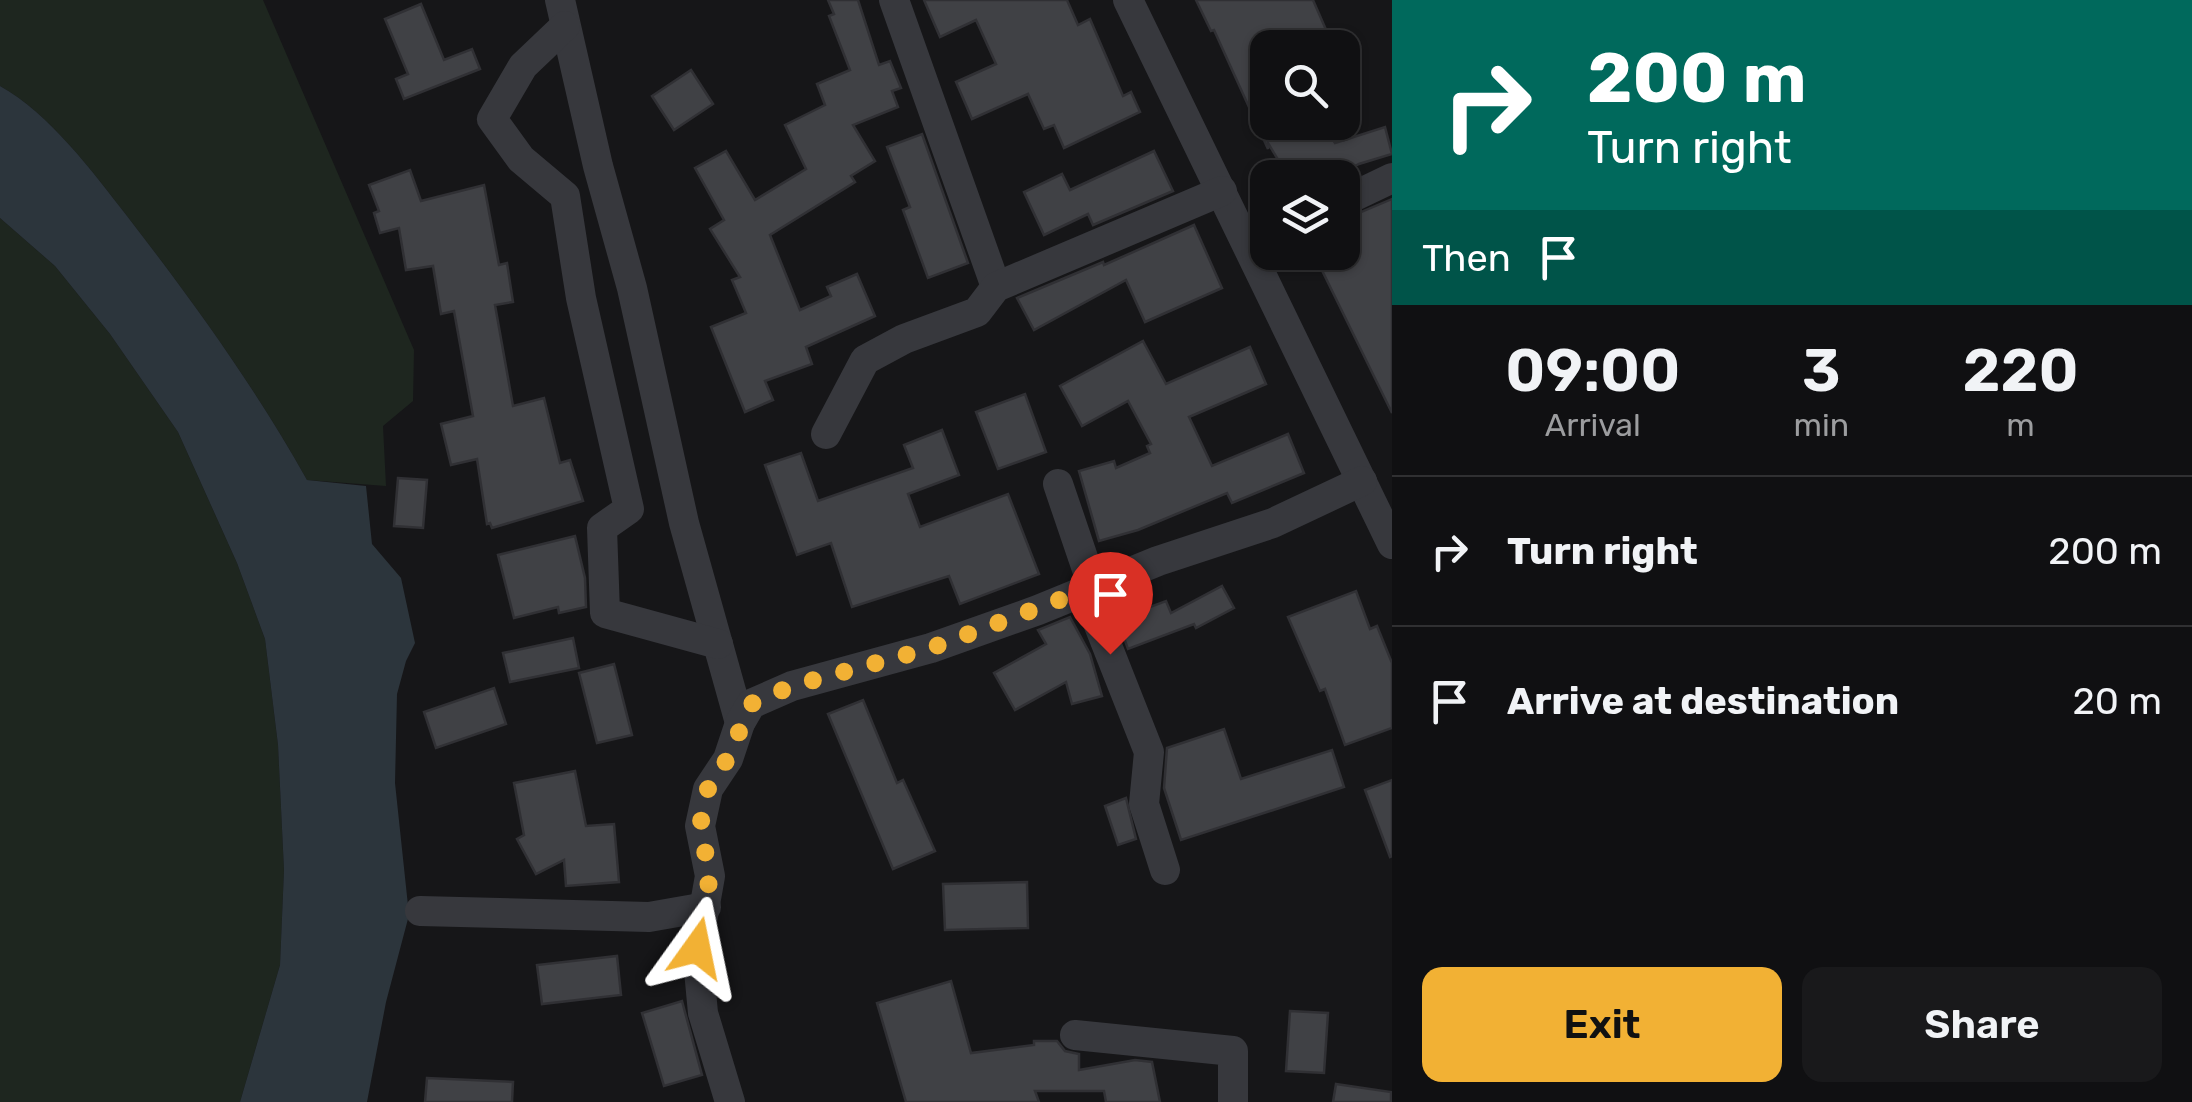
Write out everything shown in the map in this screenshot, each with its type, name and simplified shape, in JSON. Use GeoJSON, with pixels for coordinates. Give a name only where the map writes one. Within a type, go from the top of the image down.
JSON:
{"type":"FeatureCollection","features":[{"type":"Feature","properties":{"kind":"street"},"geometry":{"type":"LineString","coordinates":[[894,0],[996,287]]}},
{"type":"Feature","properties":{"kind":"street"},"geometry":{"type":"LineString","coordinates":[[1128,0],[1222,191],[1250,231]]}},
{"type":"Feature","properties":{"kind":"street"},"geometry":{"type":"LineString","coordinates":[[562,13],[523,66],[492,119],[521,159],[565,196],[581,298],[629,509],[602,528],[606,614],[718,644]]}},
{"type":"Feature","properties":{"kind":"street"},"geometry":{"type":"LineString","coordinates":[[562,13],[632,288],[684,523],[740,723]]}},
{"type":"Feature","properties":{"kind":"street"},"geometry":{"type":"LineString","coordinates":[[1360,193],[1392,178]]}},
{"type":"Feature","properties":{"kind":"street"},"geometry":{"type":"LineString","coordinates":[[826,434],[864,360],[904,339],[977,312],[996,287],[1222,191]]}},
{"type":"Feature","properties":{"kind":"street"},"geometry":{"type":"LineString","coordinates":[[1270,270],[1392,544]]}},
{"type":"Feature","properties":{"kind":"street"},"geometry":{"type":"LineString","coordinates":[[730,1102],[704,1013],[697,948],[710,876],[700,826],[708,789],[728,758],[751,704],[792,686],[931,648],[1158,561],[1273,523],[1362,481]]}},
{"type":"Feature","properties":{"kind":"street"},"geometry":{"type":"LineString","coordinates":[[1058,484],[1089,589],[1149,752],[1144,804],[1165,870]]}},
{"type":"Feature","properties":{"kind":"street"},"geometry":{"type":"LineString","coordinates":[[420,911],[649,917],[706,907]]}},
{"type":"Feature","properties":{"kind":"street"},"geometry":{"type":"LineString","coordinates":[[1075,1035],[1234,1051],[1233,1102]]}},
{"type":"Feature","properties":{"kind":"shaded area"},"geometry":{"type":"Polygon","coordinates":[[[0,0],[263,0],[414,350],[413,401],[383,426],[386,486],[307,480],[222,345],[114,199],[53,127],[0,86],[0,0]]]}},
{"type":"Feature","properties":{"kind":"shaded area"},"geometry":{"type":"Polygon","coordinates":[[[0,86],[53,127],[114,199],[222,345],[307,480],[366,486],[372,544],[401,578],[415,643],[397,694],[395,783],[409,915],[386,1002],[367,1102],[240,1102],[280,965],[284,870],[278,745],[265,639],[237,563],[178,432],[110,334],[55,266],[0,218],[0,86]]]}},
{"type":"Feature","properties":{"kind":"shaded area"},"geometry":{"type":"Polygon","coordinates":[[[0,218],[55,266],[110,334],[178,432],[237,563],[265,639],[278,745],[284,870],[280,965],[240,1102],[0,1102],[0,218]]]}},
{"type":"Feature","properties":{"kind":"building"},"geometry":{"type":"Polygon","coordinates":[[[828,0],[858,0],[879,65],[890,61],[901,88],[892,91],[898,107],[853,125],[875,161],[851,176],[855,182],[770,235],[800,310],[831,296],[827,287],[857,274],[875,316],[806,347],[812,364],[765,381],[773,400],[745,412],[711,327],[746,313],[732,280],[740,277],[710,229],[724,220],[695,168],[726,151],[755,200],[806,169],[785,125],[825,105],[817,84],[850,70],[829,16],[834,14],[828,0]]]}},
{"type":"Feature","properties":{"kind":"building"},"geometry":{"type":"Polygon","coordinates":[[[924,0],[1067,0],[1078,25],[1090,19],[1123,96],[1131,92],[1140,112],[1064,148],[1054,125],[1044,129],[1028,94],[972,119],[956,82],[996,64],[976,20],[940,37],[924,0]]]}},
{"type":"Feature","properties":{"kind":"building"},"geometry":{"type":"Polygon","coordinates":[[[1196,0],[1313,0],[1326,30],[1250,30],[1250,109],[1214,30],[1211,31],[1196,0]]]}},
{"type":"Feature","properties":{"kind":"building"},"geometry":{"type":"Polygon","coordinates":[[[421,4],[444,60],[472,49],[480,69],[404,99],[396,79],[408,74],[385,19],[421,4]]]}},
{"type":"Feature","properties":{"kind":"building"},"geometry":{"type":"Polygon","coordinates":[[[691,70],[713,104],[674,130],[652,96],[691,70]]]}},
{"type":"Feature","properties":{"kind":"building"},"geometry":{"type":"Polygon","coordinates":[[[1385,127],[1392,154],[1360,164],[1360,160],[1278,160],[1268,143],[1268,149],[1264,140],[1335,143],[1360,140],[1360,135],[1385,127]]]}},
{"type":"Feature","properties":{"kind":"building"},"geometry":{"type":"Polygon","coordinates":[[[922,134],[968,263],[928,278],[903,210],[910,207],[887,147],[922,134]]]}},
{"type":"Feature","properties":{"kind":"building"},"geometry":{"type":"Polygon","coordinates":[[[1154,151],[1173,191],[1093,225],[1088,214],[1044,235],[1024,192],[1062,174],[1070,190],[1154,151]]]}},
{"type":"Feature","properties":{"kind":"building"},"geometry":{"type":"Polygon","coordinates":[[[410,170],[421,201],[484,185],[499,265],[507,263],[513,302],[495,305],[513,406],[544,398],[560,463],[570,460],[583,501],[492,528],[487,524],[477,459],[451,465],[441,424],[473,416],[454,311],[441,314],[433,266],[406,270],[399,228],[380,233],[374,213],[379,211],[369,185],[410,170]]]}},
{"type":"Feature","properties":{"kind":"building"},"geometry":{"type":"Polygon","coordinates":[[[1392,199],[1392,413],[1322,270],[1360,270],[1360,212],[1392,199]]]}},
{"type":"Feature","properties":{"kind":"building"},"geometry":{"type":"Polygon","coordinates":[[[1194,225],[1222,288],[1145,322],[1126,280],[1034,330],[1017,298],[1103,262],[1104,265],[1194,225]]]}},
{"type":"Feature","properties":{"kind":"building"},"geometry":{"type":"Polygon","coordinates":[[[1143,341],[1166,384],[1250,347],[1266,384],[1189,417],[1212,466],[1288,434],[1304,473],[1232,503],[1227,493],[1138,530],[1099,541],[1079,471],[1114,461],[1116,468],[1150,453],[1147,446],[1151,444],[1128,401],[1082,426],[1060,386],[1143,341]]]}},
{"type":"Feature","properties":{"kind":"building"},"geometry":{"type":"Polygon","coordinates":[[[1025,394],[1046,452],[998,469],[976,412],[1025,394]]]}},
{"type":"Feature","properties":{"kind":"building"},"geometry":{"type":"Polygon","coordinates":[[[942,430],[959,475],[908,494],[920,527],[1008,494],[1039,574],[960,604],[949,576],[852,607],[831,543],[797,555],[765,465],[801,453],[818,501],[913,468],[904,445],[942,430]]]}},
{"type":"Feature","properties":{"kind":"building"},"geometry":{"type":"Polygon","coordinates":[[[398,478],[427,480],[423,528],[394,526],[398,478]]]}},
{"type":"Feature","properties":{"kind":"building"},"geometry":{"type":"Polygon","coordinates":[[[575,536],[585,578],[586,607],[559,613],[558,607],[514,618],[498,555],[575,536]]]}},
{"type":"Feature","properties":{"kind":"building"},"geometry":{"type":"Polygon","coordinates":[[[1222,586],[1234,608],[1196,628],[1194,624],[1128,649],[1117,619],[1166,601],[1171,613],[1222,586]]]}},
{"type":"Feature","properties":{"kind":"building"},"geometry":{"type":"Polygon","coordinates":[[[1356,591],[1370,629],[1377,626],[1392,663],[1392,728],[1345,745],[1325,689],[1320,691],[1288,617],[1356,591]]]}},
{"type":"Feature","properties":{"kind":"building"},"geometry":{"type":"Polygon","coordinates":[[[1070,617],[1090,654],[1102,696],[1072,704],[1066,682],[1015,710],[994,673],[1046,644],[1038,630],[1070,617]]]}},
{"type":"Feature","properties":{"kind":"building"},"geometry":{"type":"Polygon","coordinates":[[[573,638],[579,668],[510,682],[503,653],[573,638]]]}},
{"type":"Feature","properties":{"kind":"building"},"geometry":{"type":"Polygon","coordinates":[[[614,664],[632,735],[597,743],[579,673],[614,664]]]}},
{"type":"Feature","properties":{"kind":"building"},"geometry":{"type":"Polygon","coordinates":[[[494,688],[506,724],[436,748],[424,712],[494,688]]]}},
{"type":"Feature","properties":{"kind":"building"},"geometry":{"type":"Polygon","coordinates":[[[863,700],[897,783],[903,780],[935,851],[893,869],[828,714],[863,700]]]}},
{"type":"Feature","properties":{"kind":"building"},"geometry":{"type":"Polygon","coordinates":[[[1224,729],[1241,779],[1332,750],[1344,787],[1181,840],[1164,788],[1167,748],[1224,729]]]}},
{"type":"Feature","properties":{"kind":"building"},"geometry":{"type":"Polygon","coordinates":[[[575,771],[586,826],[614,824],[619,882],[566,886],[564,860],[536,874],[517,839],[524,835],[514,783],[575,771]]]}},
{"type":"Feature","properties":{"kind":"building"},"geometry":{"type":"Polygon","coordinates":[[[1392,780],[1392,856],[1390,857],[1365,790],[1392,780]]]}},
{"type":"Feature","properties":{"kind":"building"},"geometry":{"type":"Polygon","coordinates":[[[1126,798],[1136,839],[1118,845],[1105,806],[1126,798]]]}},
{"type":"Feature","properties":{"kind":"building"},"geometry":{"type":"Polygon","coordinates":[[[1027,882],[1028,928],[945,930],[943,884],[1027,882]]]}},
{"type":"Feature","properties":{"kind":"building"},"geometry":{"type":"Polygon","coordinates":[[[617,956],[621,995],[542,1004],[537,965],[617,956]]]}},
{"type":"Feature","properties":{"kind":"building"},"geometry":{"type":"Polygon","coordinates":[[[951,981],[971,1053],[1034,1045],[1034,1041],[1057,1041],[1065,1051],[1079,1054],[1079,1070],[1135,1060],[1152,1062],[1160,1102],[1106,1102],[1104,1091],[1035,1091],[1039,1102],[906,1102],[877,1003],[951,981]]]}},
{"type":"Feature","properties":{"kind":"building"},"geometry":{"type":"Polygon","coordinates":[[[682,1001],[702,1075],[664,1086],[642,1013],[682,1001]]]}},
{"type":"Feature","properties":{"kind":"building"},"geometry":{"type":"Polygon","coordinates":[[[1290,1011],[1328,1013],[1324,1073],[1286,1071],[1290,1011]]]}},
{"type":"Feature","properties":{"kind":"building"},"geometry":{"type":"Polygon","coordinates":[[[427,1078],[513,1082],[512,1102],[425,1102],[427,1078]]]}},
{"type":"Feature","properties":{"kind":"building"},"geometry":{"type":"Polygon","coordinates":[[[1336,1084],[1391,1092],[1391,1102],[1333,1102],[1336,1084]]]}},
{"type":"Feature","properties":{"kind":"route"},"geometry":{"type":"LineString","coordinates":[[697,948],[710,876],[700,826],[708,789],[728,758],[751,704],[792,686],[931,648],[1086,590],[1110,654]]}}]}
